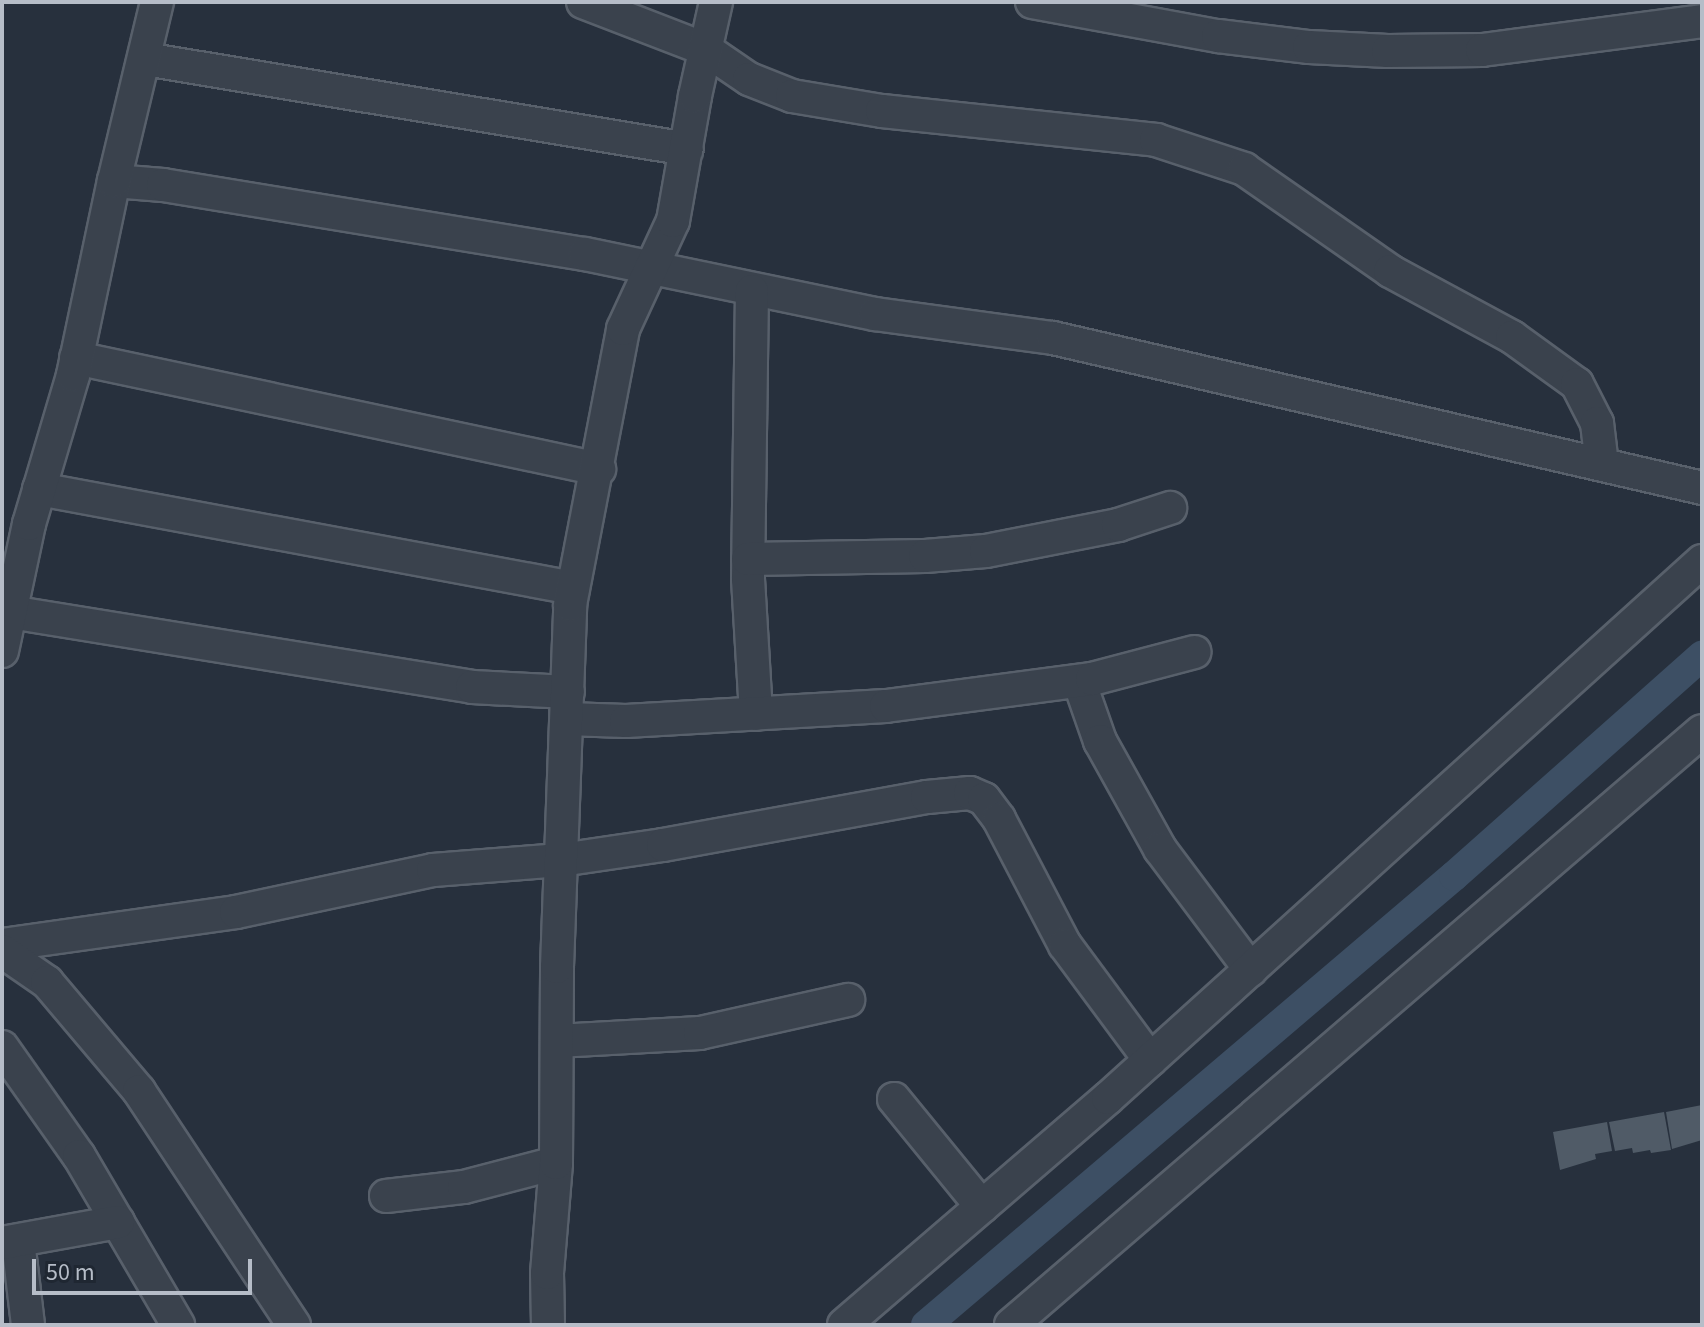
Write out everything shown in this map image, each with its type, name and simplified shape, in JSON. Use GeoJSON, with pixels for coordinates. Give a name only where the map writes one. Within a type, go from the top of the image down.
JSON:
{"type":"FeatureCollection","features":[{"type":"Feature","properties":{"kind":"street"},"geometry":{"type":"LineString","coordinates":[[2,651],[39,489],[76,358],[157,2]]}},
{"type":"Feature","properties":{"kind":"street"},"geometry":{"type":"LineString","coordinates":[[583,2],[705,49],[749,79],[792,96],[882,111],[1156,140],[1244,169],[1390,271],[1512,337],[1577,384],[1597,423],[1602,465]]}},
{"type":"Feature","properties":{"kind":"street"},"geometry":{"type":"LineString","coordinates":[[548,1325],[547,1273],[556,1163],[561,860],[573,588],[599,469],[623,329],[673,221],[716,2]]}},
{"type":"Feature","properties":{"kind":"street"},"geometry":{"type":"LineString","coordinates":[[1032,2],[1218,36],[1309,47],[1388,51],[1482,50],[1702,21]]}},
{"type":"Feature","properties":{"kind":"street"},"geometry":{"type":"LineString","coordinates":[[145,59],[687,149]]}},
{"type":"Feature","properties":{"kind":"street"},"geometry":{"type":"LineString","coordinates":[[114,181],[163,185],[476,236],[650,268],[752,291],[960,328],[1053,338],[1702,488]]}},
{"type":"Feature","properties":{"kind":"street"},"geometry":{"type":"LineString","coordinates":[[752,291],[748,559],[756,714]]}},
{"type":"Feature","properties":{"kind":"street"},"geometry":{"type":"LineString","coordinates":[[76,358],[599,469]]}},
{"type":"Feature","properties":{"kind":"street"},"geometry":{"type":"LineString","coordinates":[[39,489],[573,588]]}},
{"type":"Feature","properties":{"kind":"street"},"geometry":{"type":"LineString","coordinates":[[748,559],[849,559],[986,551],[1118,525],[1170,508]]}},
{"type":"Feature","properties":{"kind":"street"},"geometry":{"type":"LineString","coordinates":[[844,1325],[1150,1060],[1702,561]]}},
{"type":"Feature","properties":{"kind":"street"},"geometry":{"type":"LineString","coordinates":[[10,612],[472,687],[626,721],[886,706],[1079,681],[1194,652]]}},
{"type":"Feature","properties":{"kind":"street"},"geometry":{"type":"LineString","coordinates":[[1079,681],[1100,741],[1160,849],[1251,970]]}},
{"type":"Feature","properties":{"kind":"street"},"geometry":{"type":"LineString","coordinates":[[1011,1325],[1702,731]]}},
{"type":"Feature","properties":{"kind":"street"},"geometry":{"type":"LineString","coordinates":[[2,948],[236,912],[433,870],[561,860],[663,845],[927,797],[977,795],[999,819],[1065,945],[1150,1060]]}},
{"type":"Feature","properties":{"kind":"street"},"geometry":{"type":"LineString","coordinates":[[2,948],[47,982],[139,1091],[294,1325]]}},
{"type":"Feature","properties":{"kind":"street"},"geometry":{"type":"LineString","coordinates":[[557,1041],[700,1033],[848,1000]]}},
{"type":"Feature","properties":{"kind":"street"},"geometry":{"type":"LineString","coordinates":[[2,1047],[79,1156],[178,1325]]}},
{"type":"Feature","properties":{"kind":"street"},"geometry":{"type":"LineString","coordinates":[[894,1099],[982,1207]]}},
{"type":"Feature","properties":{"kind":"street"},"geometry":{"type":"LineString","coordinates":[[386,1196],[464,1187],[556,1163]]}},
{"type":"Feature","properties":{"kind":"street"},"geometry":{"type":"LineString","coordinates":[[28,1325],[10,1242],[118,1222]]}},
{"type":"Feature","properties":{"kind":"building"},"geometry":{"type":"Polygon","coordinates":[[[1702,1105],[1702,1140],[1672,1149],[1666,1112],[1702,1105]]]}},
{"type":"Feature","properties":{"kind":"building"},"geometry":{"type":"Polygon","coordinates":[[[1664,1112],[1671,1150],[1633,1153],[1632,1148],[1615,1151],[1609,1122],[1664,1112]]]}},
{"type":"Feature","properties":{"kind":"building"},"geometry":{"type":"Polygon","coordinates":[[[1607,1122],[1612,1151],[1595,1154],[1596,1159],[1560,1170],[1553,1132],[1607,1122]]]}},
{"type":"Feature","properties":{"kind":"waterway"},"geometry":{"type":"LineString","coordinates":[[926,1325],[1454,876],[1702,656]]}}]}
